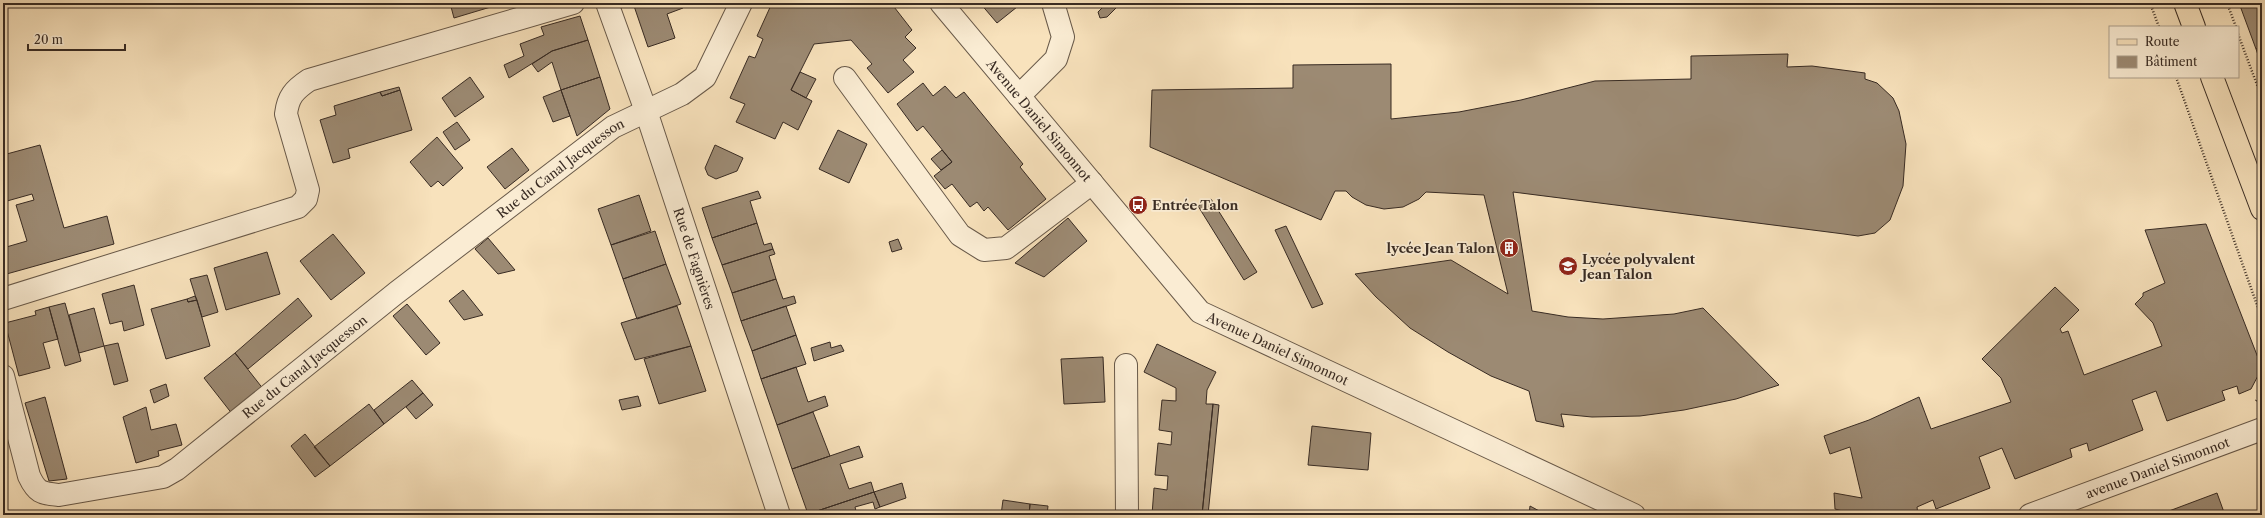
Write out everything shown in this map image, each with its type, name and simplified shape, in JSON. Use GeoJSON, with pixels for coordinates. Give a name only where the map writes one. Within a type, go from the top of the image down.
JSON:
{"type":"FeatureCollection","features":[{"type":"Feature","properties":{"kind":"main road"},"geometry":{"type":"LineString","coordinates":[[2185,3],[2194,26]]}},
{"type":"Feature","properties":{"kind":"main road"},"geometry":{"type":"LineString","coordinates":[[2212,78],[2262,209]]}},
{"type":"Feature","properties":{"kind":"street"},"geometry":{"type":"LineString","coordinates":[[3,299],[298,207],[306,199],[308,190],[286,114],[288,101],[295,89],[308,80],[574,3]]}},
{"type":"Feature","properties":{"kind":"street","name":"Rue de Fagnières"},"geometry":{"type":"LineString","coordinates":[[606,3],[646,111],[779,515]]}},
{"type":"Feature","properties":{"kind":"street"},"geometry":{"type":"LineString","coordinates":[[646,111],[682,94],[705,77],[741,3]]}},
{"type":"Feature","properties":{"kind":"street","name":"Avenue Daniel Simonnot"},"geometry":{"type":"LineString","coordinates":[[941,3],[1200,312],[1634,515]]}},
{"type":"Feature","properties":{"kind":"street"},"geometry":{"type":"LineString","coordinates":[[1019,96],[1056,60],[1063,37],[1053,3]]}},
{"type":"Feature","properties":{"kind":"street"},"geometry":{"type":"LineString","coordinates":[[844,78],[960,235],[984,250],[1006,248],[1092,183]]}},
{"type":"Feature","properties":{"kind":"street","name":"Rue du Canal Jacquesson"},"geometry":{"type":"LineString","coordinates":[[3,376],[29,476],[35,489],[45,494],[59,495],[163,478],[177,469],[396,293],[607,132],[646,111]]}},
{"type":"Feature","properties":{"kind":"street"},"geometry":{"type":"LineString","coordinates":[[1126,365],[1127,515]]}},
{"type":"Feature","properties":{"kind":"street","name":"avenue Daniel Simonnot"},"geometry":{"type":"LineString","coordinates":[[2030,515],[2262,429]]}},
{"type":"Feature","properties":{"kind":"path"},"geometry":{"type":"LineString","coordinates":[[2150,3],[2159,26]]}},
{"type":"Feature","properties":{"kind":"path"},"geometry":{"type":"LineString","coordinates":[[2227,3],[2236,26]]}},
{"type":"Feature","properties":{"kind":"path"},"geometry":{"type":"LineString","coordinates":[[2239,37],[2262,98]]}},
{"type":"Feature","properties":{"kind":"path"},"geometry":{"type":"LineString","coordinates":[[2176,78],[2262,319]]}},
{"type":"Feature","properties":{"kind":"building"},"geometry":{"type":"Polygon","coordinates":[[[450,3],[504,3],[454,18],[450,3]]]}},
{"type":"Feature","properties":{"kind":"building"},"geometry":{"type":"Polygon","coordinates":[[[633,3],[681,3],[683,8],[667,14],[675,38],[648,47],[633,3]]]}},
{"type":"Feature","properties":{"kind":"building"},"geometry":{"type":"Polygon","coordinates":[[[772,3],[891,3],[912,30],[905,37],[916,48],[903,60],[914,72],[888,93],[867,68],[872,64],[851,40],[814,44],[791,90],[812,101],[798,130],[783,122],[775,139],[736,122],[745,104],[730,98],[749,56],[755,58],[763,39],[757,36],[772,3]]]}},
{"type":"Feature","properties":{"kind":"building"},"geometry":{"type":"Polygon","coordinates":[[[980,3],[1022,3],[997,23],[980,3]]]}},
{"type":"Feature","properties":{"kind":"building"},"geometry":{"type":"Polygon","coordinates":[[[1107,3],[1121,3],[1107,17],[1100,18],[1098,12],[1107,3]]]}},
{"type":"Feature","properties":{"kind":"building"},"geometry":{"type":"Polygon","coordinates":[[[2239,3],[2262,3],[2262,47],[2256,49],[2239,3]]]}},
{"type":"Feature","properties":{"kind":"building"},"geometry":{"type":"Polygon","coordinates":[[[580,16],[588,40],[552,51],[509,78],[504,65],[524,56],[520,44],[544,35],[541,27],[580,16]]]}},
{"type":"Feature","properties":{"kind":"building"},"geometry":{"type":"Polygon","coordinates":[[[588,40],[600,77],[561,90],[552,62],[538,72],[532,64],[552,51],[588,40]]]}},
{"type":"Feature","properties":{"kind":"building"},"geometry":{"type":"Polygon","coordinates":[[[2262,47],[2262,67],[2256,49],[2262,47]]]}},
{"type":"Feature","properties":{"kind":"building","name":"lycée Jean Talon"},"geometry":{"type":"Polygon","coordinates":[[[1788,54],[1787,67],[1812,66],[1865,73],[1865,79],[1877,83],[1893,98],[1899,111],[1906,144],[1903,186],[1890,220],[1875,233],[1858,236],[1513,192],[1532,311],[1568,317],[1603,319],[1674,314],[1703,308],[1779,385],[1736,399],[1684,410],[1640,416],[1592,417],[1561,414],[1564,427],[1536,421],[1529,391],[1491,376],[1448,352],[1410,328],[1376,297],[1355,274],[1451,260],[1508,294],[1484,195],[1426,192],[1419,199],[1403,207],[1384,209],[1366,205],[1352,197],[1346,191],[1335,191],[1321,220],[1150,147],[1152,90],[1293,88],[1293,65],[1391,64],[1391,119],[1459,112],[1521,100],[1595,81],[1691,79],[1691,56],[1788,54]]]}},
{"type":"Feature","properties":{"kind":"building"},"geometry":{"type":"Polygon","coordinates":[[[800,72],[816,79],[806,98],[791,90],[800,72]]]}},
{"type":"Feature","properties":{"kind":"building"},"geometry":{"type":"Polygon","coordinates":[[[470,77],[484,97],[455,117],[442,98],[470,77]]]}},
{"type":"Feature","properties":{"kind":"building"},"geometry":{"type":"Polygon","coordinates":[[[600,77],[610,109],[577,136],[561,90],[600,77]]]}},
{"type":"Feature","properties":{"kind":"building"},"geometry":{"type":"Polygon","coordinates":[[[923,83],[933,96],[945,86],[956,98],[964,92],[1023,164],[1020,167],[1046,199],[1008,230],[988,207],[984,211],[977,202],[970,207],[952,184],[945,189],[934,176],[952,162],[923,126],[917,131],[897,104],[923,83]]]}},
{"type":"Feature","properties":{"kind":"building"},"geometry":{"type":"Polygon","coordinates":[[[399,87],[400,90],[382,96],[380,92],[399,87]]]}},
{"type":"Feature","properties":{"kind":"building"},"geometry":{"type":"Polygon","coordinates":[[[400,90],[412,130],[348,149],[350,158],[333,163],[320,120],[336,115],[334,106],[380,92],[382,96],[400,90]]]}},
{"type":"Feature","properties":{"kind":"building"},"geometry":{"type":"Polygon","coordinates":[[[561,90],[570,116],[553,122],[543,97],[561,90]]]}},
{"type":"Feature","properties":{"kind":"building"},"geometry":{"type":"Polygon","coordinates":[[[457,122],[470,140],[455,150],[443,132],[457,122]]]}},
{"type":"Feature","properties":{"kind":"building"},"geometry":{"type":"Polygon","coordinates":[[[838,130],[867,144],[849,183],[819,169],[838,130]]]}},
{"type":"Feature","properties":{"kind":"building"},"geometry":{"type":"Polygon","coordinates":[[[437,137],[463,168],[443,186],[438,181],[431,187],[410,162],[437,137]]]}},
{"type":"Feature","properties":{"kind":"building"},"geometry":{"type":"Polygon","coordinates":[[[40,145],[64,228],[107,216],[114,244],[3,275],[3,248],[27,241],[16,205],[34,200],[32,194],[7,201],[3,186],[3,155],[40,145]]]}},
{"type":"Feature","properties":{"kind":"building"},"geometry":{"type":"Polygon","coordinates":[[[715,145],[743,158],[737,171],[716,179],[708,175],[705,168],[715,145]]]}},
{"type":"Feature","properties":{"kind":"building"},"geometry":{"type":"Polygon","coordinates":[[[512,148],[529,170],[505,189],[487,167],[512,148]]]}},
{"type":"Feature","properties":{"kind":"building"},"geometry":{"type":"Polygon","coordinates":[[[942,150],[952,162],[941,170],[931,159],[942,150]]]}},
{"type":"Feature","properties":{"kind":"building"},"geometry":{"type":"Polygon","coordinates":[[[758,191],[761,198],[750,201],[757,223],[712,238],[702,208],[758,191]]]}},
{"type":"Feature","properties":{"kind":"building"},"geometry":{"type":"Polygon","coordinates":[[[639,195],[651,231],[611,245],[598,209],[639,195]]]}},
{"type":"Feature","properties":{"kind":"building"},"geometry":{"type":"Polygon","coordinates":[[[1211,199],[1257,272],[1244,280],[1198,206],[1211,199]]]}},
{"type":"Feature","properties":{"kind":"building"},"geometry":{"type":"Polygon","coordinates":[[[1068,218],[1087,241],[1044,277],[1015,263],[1068,218]]]}},
{"type":"Feature","properties":{"kind":"building"},"geometry":{"type":"Polygon","coordinates":[[[757,223],[764,245],[771,243],[773,249],[722,265],[712,238],[757,223]]]}},
{"type":"Feature","properties":{"kind":"building"},"geometry":{"type":"Polygon","coordinates":[[[2206,224],[2262,368],[2251,389],[2239,394],[2237,386],[2222,391],[2225,400],[2167,421],[2156,391],[2132,400],[2143,430],[2089,451],[2087,443],[2070,449],[2072,457],[2015,479],[2002,448],[1979,457],[1990,488],[1936,509],[1933,500],[1917,507],[1918,515],[1858,515],[1835,509],[1834,493],[1862,498],[1850,447],[1830,454],[1824,436],[1869,420],[1919,397],[1931,429],[2011,402],[2001,378],[1982,359],[2055,287],[2079,310],[2060,329],[2062,333],[2068,331],[2084,375],[2162,346],[2153,323],[2135,304],[2143,296],[2143,293],[2165,283],[2145,230],[2206,224]]]}},
{"type":"Feature","properties":{"kind":"building"},"geometry":{"type":"Polygon","coordinates":[[[1286,226],[1323,304],[1312,308],[1275,230],[1286,226]]]}},
{"type":"Feature","properties":{"kind":"building"},"geometry":{"type":"Polygon","coordinates":[[[655,231],[666,264],[623,279],[611,245],[655,231]]]}},
{"type":"Feature","properties":{"kind":"building"},"geometry":{"type":"Polygon","coordinates":[[[333,234],[365,273],[331,300],[300,261],[333,234]]]}},
{"type":"Feature","properties":{"kind":"building"},"geometry":{"type":"Polygon","coordinates":[[[488,238],[515,270],[498,274],[475,249],[488,238]]]}},
{"type":"Feature","properties":{"kind":"building"},"geometry":{"type":"Polygon","coordinates":[[[898,239],[902,249],[892,252],[889,242],[898,239]]]}},
{"type":"Feature","properties":{"kind":"building"},"geometry":{"type":"Polygon","coordinates":[[[773,249],[775,254],[769,256],[776,279],[732,293],[722,265],[773,249]]]}},
{"type":"Feature","properties":{"kind":"building"},"geometry":{"type":"Polygon","coordinates":[[[267,252],[280,294],[226,310],[214,268],[267,252]]]}},
{"type":"Feature","properties":{"kind":"building"},"geometry":{"type":"Polygon","coordinates":[[[666,264],[681,304],[637,319],[623,279],[666,264]]]}},
{"type":"Feature","properties":{"kind":"building"},"geometry":{"type":"Polygon","coordinates":[[[207,275],[218,312],[202,317],[190,279],[207,275]]]}},
{"type":"Feature","properties":{"kind":"building"},"geometry":{"type":"Polygon","coordinates":[[[776,279],[783,299],[794,296],[796,303],[741,321],[732,293],[776,279]]]}},
{"type":"Feature","properties":{"kind":"building"},"geometry":{"type":"Polygon","coordinates":[[[134,285],[144,325],[124,331],[122,321],[110,324],[102,294],[134,285]]]}},
{"type":"Feature","properties":{"kind":"building"},"geometry":{"type":"Polygon","coordinates":[[[463,290],[483,315],[464,320],[449,301],[463,290]]]}},
{"type":"Feature","properties":{"kind":"building"},"geometry":{"type":"Polygon","coordinates":[[[195,296],[197,300],[188,302],[187,299],[195,296]]]}},
{"type":"Feature","properties":{"kind":"building"},"geometry":{"type":"Polygon","coordinates":[[[298,298],[312,316],[248,369],[235,353],[298,298]]]}},
{"type":"Feature","properties":{"kind":"building"},"geometry":{"type":"Polygon","coordinates":[[[187,299],[188,302],[197,300],[210,346],[166,359],[151,309],[187,299]]]}},
{"type":"Feature","properties":{"kind":"building"},"geometry":{"type":"Polygon","coordinates":[[[65,303],[81,361],[65,366],[49,307],[65,303]]]}},
{"type":"Feature","properties":{"kind":"building"},"geometry":{"type":"Polygon","coordinates":[[[407,304],[440,343],[426,355],[393,316],[407,304]]]}},
{"type":"Feature","properties":{"kind":"building"},"geometry":{"type":"Polygon","coordinates":[[[677,306],[691,346],[635,360],[621,323],[677,306]]]}},
{"type":"Feature","properties":{"kind":"building"},"geometry":{"type":"Polygon","coordinates":[[[786,306],[796,335],[752,351],[741,321],[786,306]]]}},
{"type":"Feature","properties":{"kind":"building"},"geometry":{"type":"Polygon","coordinates":[[[49,307],[58,339],[43,343],[50,368],[19,376],[5,323],[36,315],[35,311],[49,307]]]}},
{"type":"Feature","properties":{"kind":"building"},"geometry":{"type":"Polygon","coordinates":[[[94,308],[104,346],[79,353],[69,315],[94,308]]]}},
{"type":"Feature","properties":{"kind":"building"},"geometry":{"type":"Polygon","coordinates":[[[796,335],[806,364],[761,379],[752,351],[796,335]]]}},
{"type":"Feature","properties":{"kind":"building"},"geometry":{"type":"Polygon","coordinates":[[[830,342],[831,348],[841,345],[844,351],[814,361],[811,348],[830,342]]]}},
{"type":"Feature","properties":{"kind":"building"},"geometry":{"type":"Polygon","coordinates":[[[118,343],[128,381],[114,385],[104,346],[118,343]]]}},
{"type":"Feature","properties":{"kind":"building"},"geometry":{"type":"Polygon","coordinates":[[[1157,344],[1216,372],[1207,390],[1206,404],[1213,404],[1202,515],[1152,515],[1154,488],[1167,490],[1168,476],[1155,475],[1158,443],[1171,445],[1172,432],[1159,430],[1162,400],[1176,401],[1176,388],[1144,372],[1157,344]]]}},
{"type":"Feature","properties":{"kind":"building"},"geometry":{"type":"Polygon","coordinates":[[[691,346],[706,391],[659,404],[644,359],[691,346]]]}},
{"type":"Feature","properties":{"kind":"building"},"geometry":{"type":"Polygon","coordinates":[[[235,353],[264,390],[233,415],[204,378],[235,353]]]}},
{"type":"Feature","properties":{"kind":"building"},"geometry":{"type":"Polygon","coordinates":[[[1103,357],[1105,402],[1064,404],[1061,359],[1103,357]]]}},
{"type":"Feature","properties":{"kind":"building"},"geometry":{"type":"Polygon","coordinates":[[[796,367],[808,402],[825,396],[828,406],[777,425],[761,379],[796,367]]]}},
{"type":"Feature","properties":{"kind":"building"},"geometry":{"type":"Polygon","coordinates":[[[412,380],[423,393],[384,424],[374,410],[412,380]]]}},
{"type":"Feature","properties":{"kind":"building"},"geometry":{"type":"Polygon","coordinates":[[[166,384],[169,396],[154,403],[150,390],[166,384]]]}},
{"type":"Feature","properties":{"kind":"building"},"geometry":{"type":"Polygon","coordinates":[[[423,393],[433,405],[416,419],[406,407],[423,393]]]}},
{"type":"Feature","properties":{"kind":"building"},"geometry":{"type":"Polygon","coordinates":[[[638,396],[641,406],[622,410],[619,400],[638,396]]]}},
{"type":"Feature","properties":{"kind":"building"},"geometry":{"type":"Polygon","coordinates":[[[45,397],[67,479],[49,481],[25,403],[45,397]]]}},
{"type":"Feature","properties":{"kind":"building"},"geometry":{"type":"Polygon","coordinates":[[[369,404],[384,424],[330,466],[314,447],[369,404]]]}},
{"type":"Feature","properties":{"kind":"building"},"geometry":{"type":"Polygon","coordinates":[[[1213,404],[1219,405],[1208,515],[1202,515],[1213,404]]]}},
{"type":"Feature","properties":{"kind":"building"},"geometry":{"type":"Polygon","coordinates":[[[146,407],[151,430],[176,424],[182,445],[158,451],[159,456],[136,463],[123,417],[146,407]]]}},
{"type":"Feature","properties":{"kind":"building"},"geometry":{"type":"Polygon","coordinates":[[[813,412],[830,456],[792,469],[777,425],[813,412]]]}},
{"type":"Feature","properties":{"kind":"building"},"geometry":{"type":"Polygon","coordinates":[[[1312,426],[1371,433],[1368,470],[1308,465],[1312,426]]]}},
{"type":"Feature","properties":{"kind":"building"},"geometry":{"type":"Polygon","coordinates":[[[305,434],[330,466],[315,477],[291,446],[305,434]]]}},
{"type":"Feature","properties":{"kind":"building"},"geometry":{"type":"Polygon","coordinates":[[[859,446],[863,457],[840,464],[849,489],[871,482],[874,492],[808,514],[792,469],[859,446]]]}},
{"type":"Feature","properties":{"kind":"building"},"geometry":{"type":"Polygon","coordinates":[[[902,483],[906,498],[880,507],[874,492],[902,483]]]}},
{"type":"Feature","properties":{"kind":"building"},"geometry":{"type":"Polygon","coordinates":[[[874,492],[880,507],[875,509],[873,502],[855,507],[857,515],[808,514],[874,492]]]}},
{"type":"Feature","properties":{"kind":"building"},"geometry":{"type":"Polygon","coordinates":[[[2217,493],[2225,515],[2161,515],[2161,514],[2217,493]]]}},
{"type":"Feature","properties":{"kind":"building"},"geometry":{"type":"Polygon","coordinates":[[[1003,500],[1030,504],[1029,515],[1001,515],[1003,500]]]}},
{"type":"Feature","properties":{"kind":"building"},"geometry":{"type":"Polygon","coordinates":[[[1030,504],[1048,506],[1047,515],[1029,515],[1030,504]]]}},
{"type":"Feature","properties":{"kind":"building"},"geometry":{"type":"Polygon","coordinates":[[[1530,506],[1543,513],[1543,515],[1529,515],[1530,506]]]}},
{"type":"Feature","properties":{"kind":"place","name":"Entrée Talon"},"geometry":{"type":"Point","coordinates":[1138,205]}},
{"type":"Feature","properties":{"kind":"place","name":"lycée Jean Talon"},"geometry":{"type":"Point","coordinates":[1509,248]}},
{"type":"Feature","properties":{"kind":"place","name":"Lycée polyvalent Jean Talon"},"geometry":{"type":"Point","coordinates":[1568,266]}}]}
